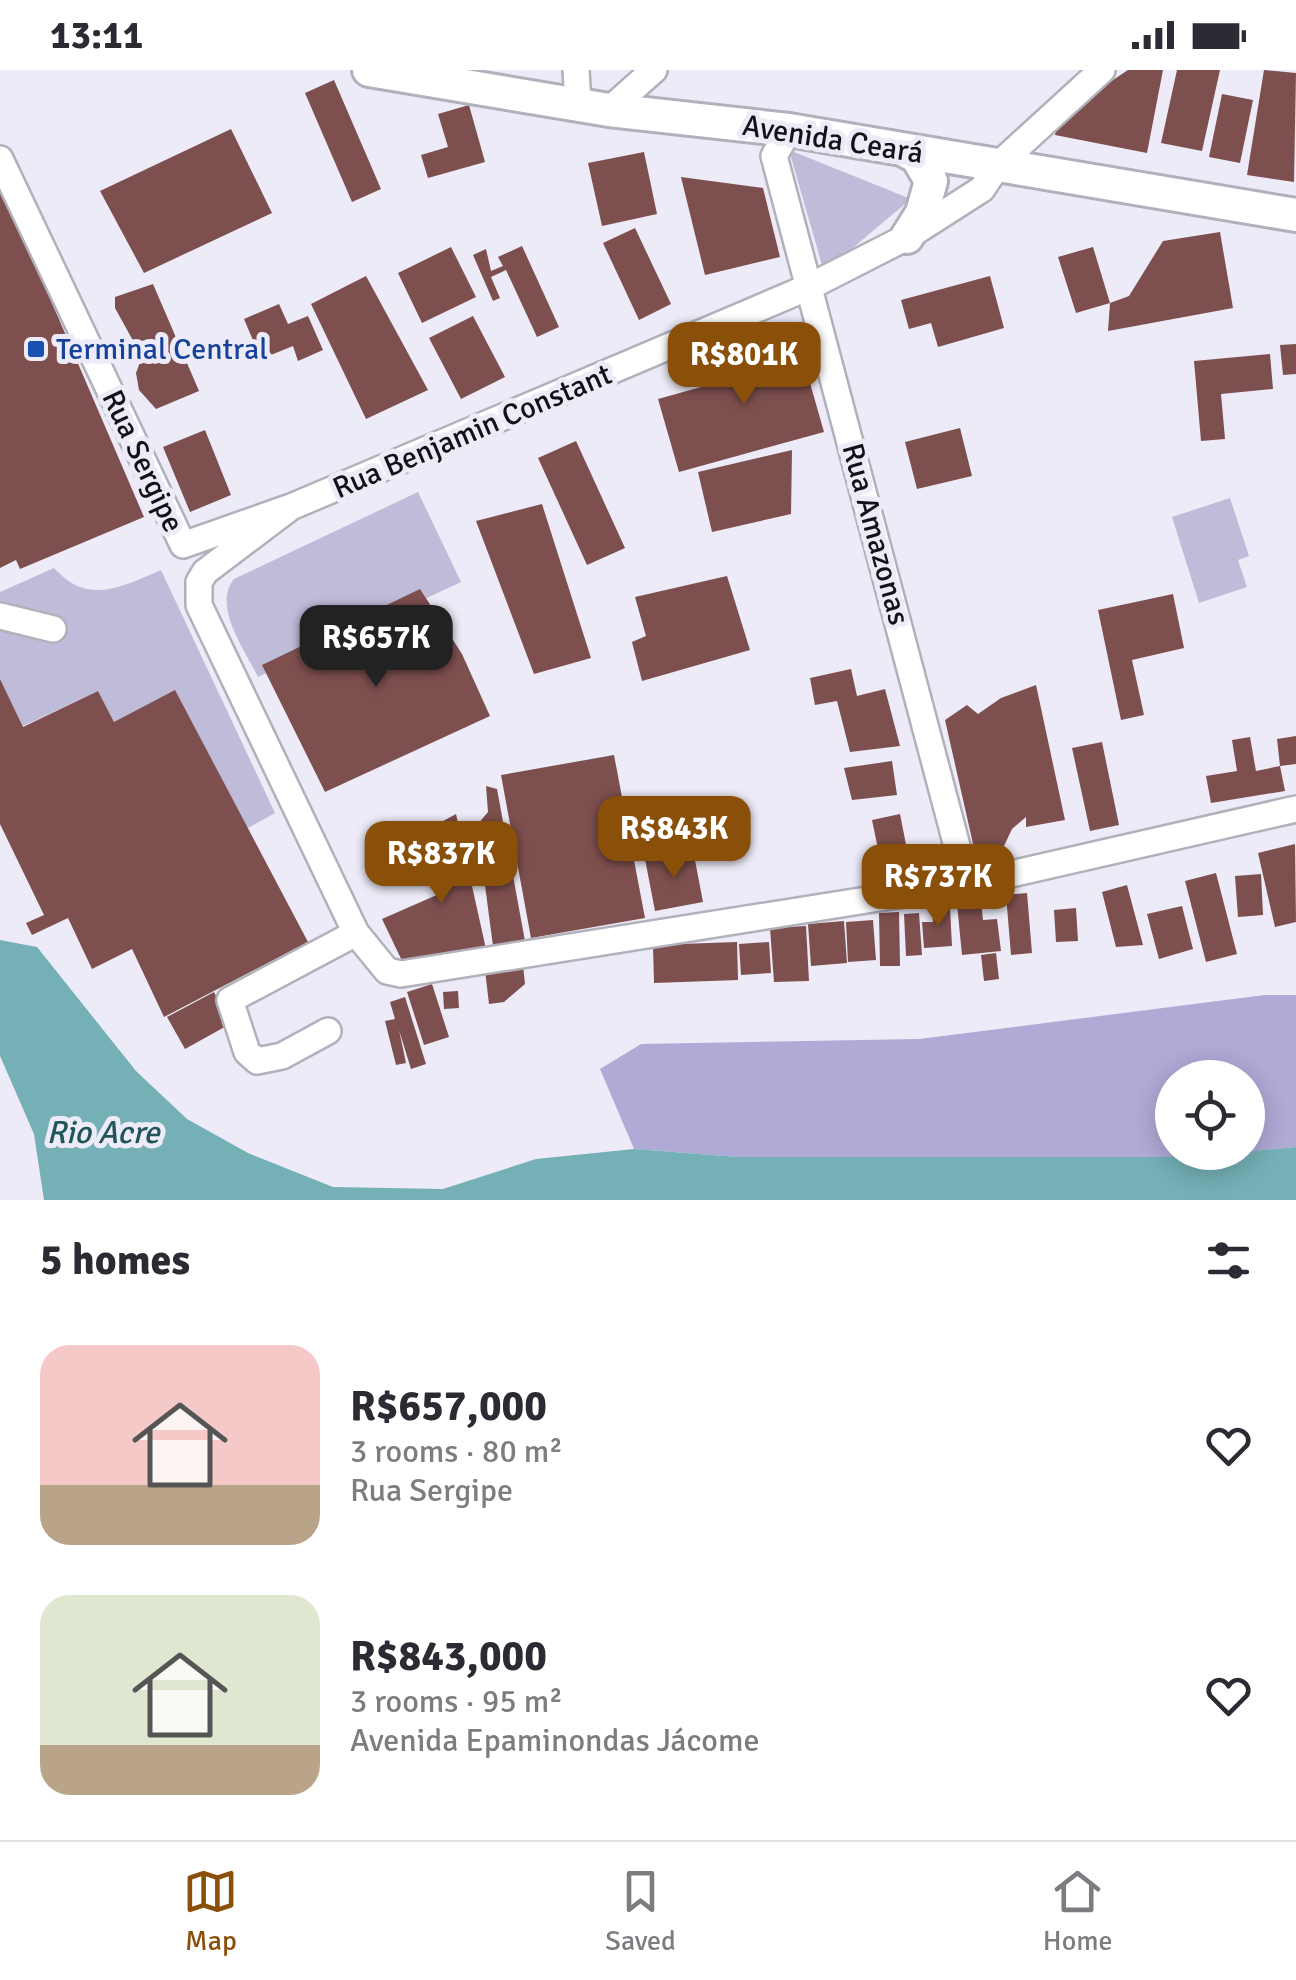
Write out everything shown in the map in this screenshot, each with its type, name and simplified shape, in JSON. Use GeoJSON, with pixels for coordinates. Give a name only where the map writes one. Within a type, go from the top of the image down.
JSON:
{"type":"FeatureCollection","features":[{"type":"Feature","properties":{"kind":"main road","name":"Avenida Ceará"},"geometry":{"type":"LineString","coordinates":[[380,71],[594,107],[790,130],[1296,215]]}},
{"type":"Feature","properties":{"kind":"main road"},"geometry":{"type":"LineString","coordinates":[[902,150],[917,157],[931,181],[922,213],[907,237]]}},
{"type":"Feature","properties":{"kind":"street"},"geometry":{"type":"LineString","coordinates":[[576,70],[594,107],[654,70]]}},
{"type":"Feature","properties":{"kind":"street","name":"Rua Benjamin Constant"},"geometry":{"type":"LineString","coordinates":[[183,545],[291,508],[811,286],[907,237],[982,189],[998,164],[1102,70]]}},
{"type":"Feature","properties":{"kind":"street","name":"Rua Amazonas"},"geometry":{"type":"LineString","coordinates":[[790,130],[774,156],[967,884]]}},
{"type":"Feature","properties":{"kind":"street","name":"Rua Sergipe"},"geometry":{"type":"LineString","coordinates":[[0,159],[183,545]]}},
{"type":"Feature","properties":{"kind":"street","name":"Rua Benjamin Constant"},"geometry":{"type":"LineString","coordinates":[[291,508],[216,561],[198,582],[199,605],[361,942]]}},
{"type":"Feature","properties":{"kind":"street"},"geometry":{"type":"LineString","coordinates":[[0,616],[53,629]]}},
{"type":"Feature","properties":{"kind":"street"},"geometry":{"type":"LineString","coordinates":[[328,1031],[282,1056],[258,1060],[247,1052],[230,1000],[361,942],[387,971],[402,974],[967,884],[1296,810]]}},
{"type":"Feature","properties":{"kind":"shaded area"},"geometry":{"type":"Polygon","coordinates":[[[789,150],[911,199],[824,272],[789,150]]]}},
{"type":"Feature","properties":{"kind":"shaded area"},"geometry":{"type":"Polygon","coordinates":[[[418,492],[461,582],[258,677],[228,615],[228,590],[234,579],[418,492]]]}},
{"type":"Feature","properties":{"kind":"shaded area"},"geometry":{"type":"Polygon","coordinates":[[[1230,498],[1249,556],[1238,560],[1247,587],[1199,603],[1172,517],[1230,498]]]}},
{"type":"Feature","properties":{"kind":"shaded area"},"geometry":{"type":"Polygon","coordinates":[[[54,568],[79,587],[92,590],[119,587],[161,570],[275,813],[248,828],[114,722],[98,691],[4,735],[0,726],[0,592],[54,568]]]}},
{"type":"Feature","properties":{"kind":"shaded area"},"geometry":{"type":"Polygon","coordinates":[[[1265,995],[1296,995],[1296,1147],[1265,1150],[1265,1060],[1155,1060],[1155,1157],[738,1157],[634,1149],[600,1069],[641,1044],[919,1039],[1265,995]]]}},
{"type":"Feature","properties":{"kind":"water","name":"Rio Acre"},"geometry":{"type":"Polygon","coordinates":[[[0,940],[37,947],[136,1071],[187,1119],[248,1153],[333,1187],[443,1189],[536,1159],[634,1149],[738,1157],[1155,1157],[1155,1170],[1265,1170],[1265,1150],[1296,1147],[1296,1200],[44,1200],[34,1134],[0,1056],[0,940]]]}},
{"type":"Feature","properties":{"kind":"building"},"geometry":{"type":"Polygon","coordinates":[[[1128,70],[1163,70],[1147,153],[1055,135],[1059,116],[1128,70]]]}},
{"type":"Feature","properties":{"kind":"building"},"geometry":{"type":"Polygon","coordinates":[[[1177,70],[1220,70],[1202,151],[1161,143],[1177,70]]]}},
{"type":"Feature","properties":{"kind":"building"},"geometry":{"type":"Polygon","coordinates":[[[1264,70],[1296,73],[1294,182],[1247,175],[1264,70]]]}},
{"type":"Feature","properties":{"kind":"building"},"geometry":{"type":"Polygon","coordinates":[[[334,80],[381,189],[352,202],[305,93],[334,80]]]}},
{"type":"Feature","properties":{"kind":"building"},"geometry":{"type":"Polygon","coordinates":[[[1222,94],[1253,100],[1240,163],[1209,157],[1222,94]]]}},
{"type":"Feature","properties":{"kind":"building"},"geometry":{"type":"Polygon","coordinates":[[[469,105],[485,162],[428,178],[421,155],[448,147],[438,114],[469,105]]]}},
{"type":"Feature","properties":{"kind":"building"},"geometry":{"type":"Polygon","coordinates":[[[231,129],[272,213],[144,273],[100,191],[231,129]]]}},
{"type":"Feature","properties":{"kind":"building"},"geometry":{"type":"Polygon","coordinates":[[[644,152],[657,214],[602,226],[588,163],[644,152]]]}},
{"type":"Feature","properties":{"kind":"building"},"geometry":{"type":"Polygon","coordinates":[[[681,177],[763,188],[780,257],[705,275],[681,177]]]}},
{"type":"Feature","properties":{"kind":"building","name":"Terminal Central"},"geometry":{"type":"Polygon","coordinates":[[[0,182],[144,517],[20,569],[16,560],[0,568],[0,182]]]}},
{"type":"Feature","properties":{"kind":"building"},"geometry":{"type":"Polygon","coordinates":[[[635,228],[671,304],[639,320],[603,243],[635,228]]]}},
{"type":"Feature","properties":{"kind":"building"},"geometry":{"type":"Polygon","coordinates":[[[1220,232],[1233,308],[1108,331],[1110,303],[1129,296],[1163,241],[1220,232]]]}},
{"type":"Feature","properties":{"kind":"building"},"geometry":{"type":"Polygon","coordinates":[[[522,246],[559,327],[537,337],[506,270],[491,277],[500,298],[493,301],[473,255],[486,249],[491,271],[503,266],[498,257],[522,246]]]}},
{"type":"Feature","properties":{"kind":"building"},"geometry":{"type":"Polygon","coordinates":[[[451,247],[476,297],[422,323],[398,273],[451,247]]]}},
{"type":"Feature","properties":{"kind":"building"},"geometry":{"type":"Polygon","coordinates":[[[1093,247],[1110,303],[1076,313],[1058,257],[1093,247]]]}},
{"type":"Feature","properties":{"kind":"building"},"geometry":{"type":"Polygon","coordinates":[[[366,276],[428,390],[366,419],[311,304],[366,276]]]}},
{"type":"Feature","properties":{"kind":"building"},"geometry":{"type":"Polygon","coordinates":[[[990,276],[1004,328],[938,347],[931,323],[909,329],[901,300],[990,276]]]}},
{"type":"Feature","properties":{"kind":"building"},"geometry":{"type":"Polygon","coordinates":[[[153,284],[199,391],[156,409],[139,390],[136,373],[142,357],[115,308],[115,297],[153,284]]]}},
{"type":"Feature","properties":{"kind":"building"},"geometry":{"type":"Polygon","coordinates":[[[279,304],[288,324],[308,316],[323,350],[298,361],[293,346],[261,359],[244,319],[279,304]]]}},
{"type":"Feature","properties":{"kind":"building"},"geometry":{"type":"Polygon","coordinates":[[[473,316],[505,377],[461,399],[429,338],[473,316]]]}},
{"type":"Feature","properties":{"kind":"building"},"geometry":{"type":"Polygon","coordinates":[[[796,334],[824,432],[679,472],[658,399],[737,377],[729,352],[796,334]]]}},
{"type":"Feature","properties":{"kind":"building"},"geometry":{"type":"Polygon","coordinates":[[[1296,344],[1296,374],[1283,375],[1280,345],[1296,344]]]}},
{"type":"Feature","properties":{"kind":"building"},"geometry":{"type":"Polygon","coordinates":[[[1270,354],[1273,389],[1221,394],[1225,439],[1201,441],[1194,361],[1270,354]]]}},
{"type":"Feature","properties":{"kind":"building"},"geometry":{"type":"Polygon","coordinates":[[[960,428],[972,476],[917,489],[905,442],[960,428]]]}},
{"type":"Feature","properties":{"kind":"building"},"geometry":{"type":"Polygon","coordinates":[[[205,430],[231,495],[190,512],[163,447],[205,430]]]}},
{"type":"Feature","properties":{"kind":"building"},"geometry":{"type":"Polygon","coordinates":[[[576,441],[625,548],[587,565],[538,458],[576,441]]]}},
{"type":"Feature","properties":{"kind":"building"},"geometry":{"type":"Polygon","coordinates":[[[792,450],[791,514],[712,532],[698,472],[792,450]]]}},
{"type":"Feature","properties":{"kind":"building"},"geometry":{"type":"Polygon","coordinates":[[[542,504],[591,658],[534,674],[476,521],[542,504]]]}},
{"type":"Feature","properties":{"kind":"building"},"geometry":{"type":"Polygon","coordinates":[[[727,576],[750,650],[642,681],[632,642],[646,636],[635,597],[727,576]]]}},
{"type":"Feature","properties":{"kind":"building"},"geometry":{"type":"Polygon","coordinates":[[[420,589],[462,654],[490,716],[325,792],[262,665],[420,589]]]}},
{"type":"Feature","properties":{"kind":"building"},"geometry":{"type":"Polygon","coordinates":[[[1173,594],[1184,648],[1132,660],[1144,715],[1121,720],[1098,610],[1173,594]]]}},
{"type":"Feature","properties":{"kind":"building"},"geometry":{"type":"Polygon","coordinates":[[[851,669],[857,696],[885,689],[900,746],[850,752],[837,701],[815,705],[810,678],[851,669]]]}},
{"type":"Feature","properties":{"kind":"building"},"geometry":{"type":"Polygon","coordinates":[[[0,679],[23,727],[98,691],[114,722],[175,690],[308,942],[164,1017],[132,949],[92,969],[68,918],[32,935],[26,923],[44,915],[0,824],[0,679]]]}},
{"type":"Feature","properties":{"kind":"building"},"geometry":{"type":"Polygon","coordinates":[[[1036,685],[1065,820],[1026,827],[1026,817],[1012,829],[1004,846],[976,857],[945,720],[967,705],[978,714],[1001,698],[1036,685]]]}},
{"type":"Feature","properties":{"kind":"building"},"geometry":{"type":"Polygon","coordinates":[[[1296,736],[1296,764],[1280,766],[1277,739],[1296,736]]]}},
{"type":"Feature","properties":{"kind":"building"},"geometry":{"type":"Polygon","coordinates":[[[1250,737],[1256,771],[1280,766],[1285,791],[1211,803],[1206,776],[1237,771],[1232,740],[1250,737]]]}},
{"type":"Feature","properties":{"kind":"building"},"geometry":{"type":"Polygon","coordinates":[[[1102,742],[1119,825],[1090,831],[1072,748],[1102,742]]]}},
{"type":"Feature","properties":{"kind":"building"},"geometry":{"type":"Polygon","coordinates":[[[614,755],[645,918],[531,938],[501,775],[614,755]]]}},
{"type":"Feature","properties":{"kind":"building"},"geometry":{"type":"Polygon","coordinates":[[[892,761],[897,795],[852,800],[844,768],[892,761]]]}},
{"type":"Feature","properties":{"kind":"building"},"geometry":{"type":"Polygon","coordinates":[[[486,786],[497,789],[525,941],[493,946],[477,825],[488,812],[486,786]]]}},
{"type":"Feature","properties":{"kind":"building"},"geometry":{"type":"Polygon","coordinates":[[[456,814],[486,949],[405,967],[382,919],[439,894],[423,832],[456,814]]]}},
{"type":"Feature","properties":{"kind":"building"},"geometry":{"type":"Polygon","coordinates":[[[900,814],[911,870],[883,873],[872,820],[900,814]]]}},
{"type":"Feature","properties":{"kind":"building"},"geometry":{"type":"Polygon","coordinates":[[[1295,844],[1296,922],[1275,927],[1258,853],[1295,844]]]}},
{"type":"Feature","properties":{"kind":"building"},"geometry":{"type":"Polygon","coordinates":[[[693,850],[703,902],[655,911],[645,859],[693,850]]]}},
{"type":"Feature","properties":{"kind":"building"},"geometry":{"type":"Polygon","coordinates":[[[1216,873],[1237,954],[1206,962],[1185,881],[1216,873]]]}},
{"type":"Feature","properties":{"kind":"building"},"geometry":{"type":"Polygon","coordinates":[[[1261,874],[1263,915],[1238,917],[1235,876],[1261,874]]]}},
{"type":"Feature","properties":{"kind":"building"},"geometry":{"type":"Polygon","coordinates":[[[1127,885],[1143,945],[1116,947],[1102,892],[1127,885]]]}},
{"type":"Feature","properties":{"kind":"building"},"geometry":{"type":"Polygon","coordinates":[[[980,891],[983,920],[997,919],[1001,951],[962,955],[956,894],[980,891]]]}},
{"type":"Feature","properties":{"kind":"building"},"geometry":{"type":"Polygon","coordinates":[[[1027,893],[1032,953],[1011,955],[1006,895],[1027,893]]]}},
{"type":"Feature","properties":{"kind":"building"},"geometry":{"type":"Polygon","coordinates":[[[1182,906],[1193,949],[1159,959],[1147,914],[1182,906]]]}},
{"type":"Feature","properties":{"kind":"building"},"geometry":{"type":"Polygon","coordinates":[[[932,908],[950,908],[952,946],[924,948],[922,922],[933,922],[932,908]]]}},
{"type":"Feature","properties":{"kind":"building"},"geometry":{"type":"Polygon","coordinates":[[[1076,908],[1078,941],[1056,942],[1054,910],[1076,908]]]}},
{"type":"Feature","properties":{"kind":"building"},"geometry":{"type":"Polygon","coordinates":[[[899,912],[900,966],[880,966],[879,913],[899,912]]]}},
{"type":"Feature","properties":{"kind":"building"},"geometry":{"type":"Polygon","coordinates":[[[919,913],[922,955],[906,956],[904,914],[919,913]]]}},
{"type":"Feature","properties":{"kind":"building"},"geometry":{"type":"Polygon","coordinates":[[[873,920],[876,960],[848,962],[846,922],[873,920]]]}},
{"type":"Feature","properties":{"kind":"building"},"geometry":{"type":"Polygon","coordinates":[[[844,921],[847,963],[811,966],[808,924],[844,921]]]}},
{"type":"Feature","properties":{"kind":"building"},"geometry":{"type":"Polygon","coordinates":[[[806,926],[809,981],[774,982],[770,928],[806,926]]]}},
{"type":"Feature","properties":{"kind":"building"},"geometry":{"type":"Polygon","coordinates":[[[737,942],[738,980],[654,983],[653,945],[737,942]]]}},
{"type":"Feature","properties":{"kind":"building"},"geometry":{"type":"Polygon","coordinates":[[[769,942],[771,973],[741,975],[739,944],[769,942]]]}},
{"type":"Feature","properties":{"kind":"building"},"geometry":{"type":"Polygon","coordinates":[[[996,953],[999,979],[984,981],[981,955],[996,953]]]}},
{"type":"Feature","properties":{"kind":"building"},"geometry":{"type":"Polygon","coordinates":[[[523,965],[525,984],[504,1002],[489,1004],[485,970],[523,965]]]}},
{"type":"Feature","properties":{"kind":"building"},"geometry":{"type":"Polygon","coordinates":[[[432,984],[449,1037],[424,1045],[407,992],[432,984]]]}},
{"type":"Feature","properties":{"kind":"building"},"geometry":{"type":"Polygon","coordinates":[[[458,991],[459,1008],[444,1009],[443,992],[458,991]]]}},
{"type":"Feature","properties":{"kind":"building"},"geometry":{"type":"Polygon","coordinates":[[[214,992],[230,1024],[185,1049],[167,1017],[214,992]]]}},
{"type":"Feature","properties":{"kind":"building"},"geometry":{"type":"Polygon","coordinates":[[[405,997],[426,1064],[411,1069],[399,1030],[406,1063],[396,1065],[385,1021],[395,1019],[390,1002],[405,997]]]}},
{"type":"Feature","properties":{"kind":"place","name":"Terminal Central"},"geometry":{"type":"Point","coordinates":[36,349]}}]}
